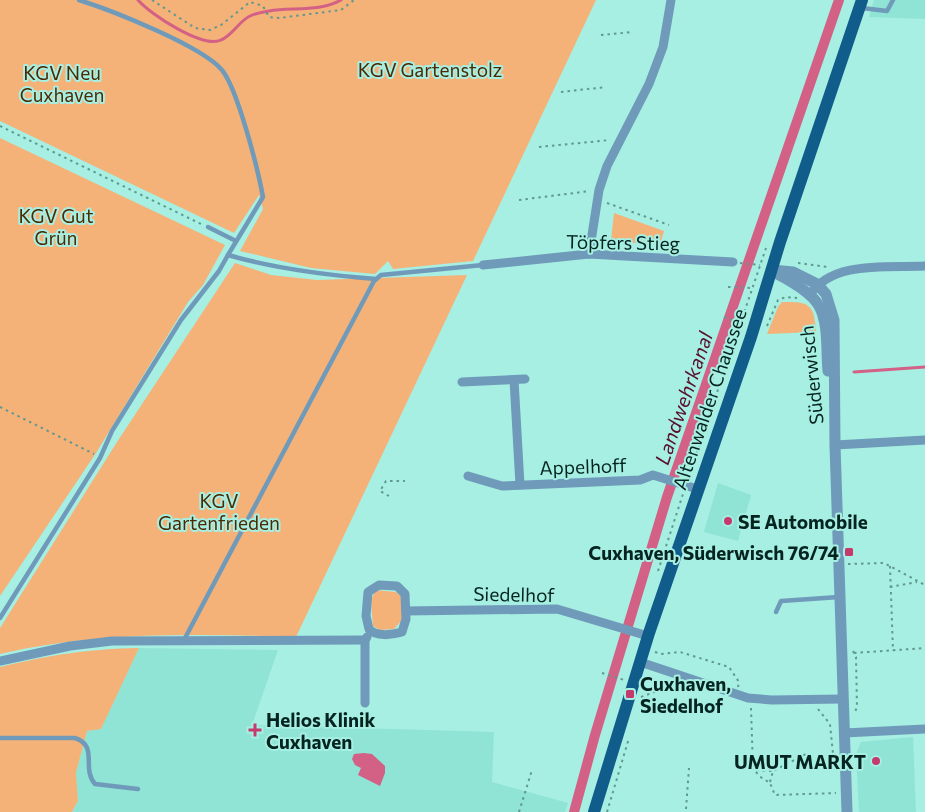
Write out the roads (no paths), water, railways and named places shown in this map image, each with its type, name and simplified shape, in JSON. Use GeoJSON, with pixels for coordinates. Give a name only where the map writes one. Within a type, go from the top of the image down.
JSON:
{"type":"FeatureCollection","features":[{"type":"Feature","properties":{"kind":"main road","name":"Altenwalder Chaussee"},"geometry":{"type":"LineString","coordinates":[[594,812],[653,640],[687,486],[751,337],[815,136],[862,4]]}},
{"type":"Feature","properties":{"kind":"street"},"geometry":{"type":"LineString","coordinates":[[589,254],[600,190],[608,166],[647,90],[663,46],[671,0]]}},
{"type":"Feature","properties":{"kind":"street","name":"Töpfers Stieg"},"geometry":{"type":"LineString","coordinates":[[483,265],[589,254],[736,263]]}},
{"type":"Feature","properties":{"kind":"street"},"geometry":{"type":"LineString","coordinates":[[810,295],[817,284],[840,271],[925,266]]}},
{"type":"Feature","properties":{"kind":"street"},"geometry":{"type":"LineString","coordinates":[[772,270],[793,272],[817,284]]}},
{"type":"Feature","properties":{"kind":"street","name":"Süderwisch"},"geometry":{"type":"LineString","coordinates":[[772,270],[810,295],[819,304],[823,316],[835,445]]}},
{"type":"Feature","properties":{"kind":"street","name":"Süderwisch"},"geometry":{"type":"LineString","coordinates":[[817,284],[826,294],[834,320],[835,445],[847,812]]}},
{"type":"Feature","properties":{"kind":"street"},"geometry":{"type":"LineString","coordinates":[[462,382],[525,379]]}},
{"type":"Feature","properties":{"kind":"street"},"geometry":{"type":"LineString","coordinates":[[514,380],[520,485]]}},
{"type":"Feature","properties":{"kind":"street"},"geometry":{"type":"LineString","coordinates":[[835,445],[925,440]]}},
{"type":"Feature","properties":{"kind":"street","name":"Appelhoff"},"geometry":{"type":"LineString","coordinates":[[468,476],[502,486],[640,480],[653,475],[687,486]]}},
{"type":"Feature","properties":{"kind":"street"},"geometry":{"type":"LineString","coordinates":[[389,585],[402,588],[406,594],[405,628],[402,632],[383,634],[371,631],[366,616],[368,592],[374,588],[389,585]]}},
{"type":"Feature","properties":{"kind":"street","name":"Siedelhof"},"geometry":{"type":"LineString","coordinates":[[406,611],[558,609],[622,628],[653,640]]}},
{"type":"Feature","properties":{"kind":"street"},"geometry":{"type":"LineString","coordinates":[[365,703],[365,640],[371,631]]}},
{"type":"Feature","properties":{"kind":"street"},"geometry":{"type":"LineString","coordinates":[[0,661],[87,644],[184,640],[365,640]]}},
{"type":"Feature","properties":{"kind":"street"},"geometry":{"type":"LineString","coordinates":[[645,664],[751,698],[772,700],[843,699]]}},
{"type":"Feature","properties":{"kind":"street"},"geometry":{"type":"LineString","coordinates":[[844,733],[925,729]]}},
{"type":"Feature","properties":{"kind":"lane"},"geometry":{"type":"LineString","coordinates":[[0,618],[100,458],[112,431],[181,320],[219,271],[263,197],[234,92],[222,70],[199,53],[134,20],[79,0]]}},
{"type":"Feature","properties":{"kind":"lane"},"geometry":{"type":"LineString","coordinates":[[862,4],[888,11],[893,0]]}},
{"type":"Feature","properties":{"kind":"lane"},"geometry":{"type":"LineString","coordinates":[[208,227],[236,241]]}},
{"type":"Feature","properties":{"kind":"lane"},"geometry":{"type":"LineString","coordinates":[[228,255],[260,264],[328,276],[376,279]]}},
{"type":"Feature","properties":{"kind":"lane"},"geometry":{"type":"LineString","coordinates":[[184,640],[376,279],[380,275],[483,265]]}},
{"type":"Feature","properties":{"kind":"lane"},"geometry":{"type":"LineString","coordinates":[[776,612],[781,600],[840,597]]}},
{"type":"Feature","properties":{"kind":"lane"},"geometry":{"type":"LineString","coordinates":[[0,738],[75,738],[83,741],[88,748],[88,776],[95,784],[138,789]]}},
{"type":"Feature","properties":{"kind":"waterway"},"geometry":{"type":"LineString","coordinates":[[138,0],[177,29],[202,40],[213,41],[225,38],[246,18],[255,14],[324,6],[341,0]]}},
{"type":"Feature","properties":{"kind":"waterway","name":"Landwehrkanal"},"geometry":{"type":"LineString","coordinates":[[574,812],[595,735],[667,497],[839,0]]}},
{"type":"Feature","properties":{"kind":"waterway"},"geometry":{"type":"LineString","coordinates":[[854,372],[925,367]]}},
{"type":"Feature","properties":{"kind":"place","name":"SE Automobile"},"geometry":{"type":"Point","coordinates":[728,521]}},
{"type":"Feature","properties":{"kind":"place","name":"Cuxhaven, Süderwisch 76/74"},"geometry":{"type":"Point","coordinates":[849,552]}},
{"type":"Feature","properties":{"kind":"place","name":"Cuxhaven, Siedelhof"},"geometry":{"type":"Point","coordinates":[630,694]}},
{"type":"Feature","properties":{"kind":"place","name":"Helios Klinik Cuxhaven"},"geometry":{"type":"Point","coordinates":[255,730]}},
{"type":"Feature","properties":{"kind":"place","name":"UMUT MARKT"},"geometry":{"type":"Point","coordinates":[876,761]}},
{"type":"Feature","properties":{"kind":"park label","name":"KGV Gartenstolz"},"geometry":{"type":"Point","coordinates":[430,69]}},
{"type":"Feature","properties":{"kind":"park label","name":"KGV Neu Cuxhaven"},"geometry":{"type":"Point","coordinates":[62,83]}},
{"type":"Feature","properties":{"kind":"park label","name":"KGV Gut Grün"},"geometry":{"type":"Point","coordinates":[56,226]}},
{"type":"Feature","properties":{"kind":"park label","name":"KGV Gartenfrieden"},"geometry":{"type":"Point","coordinates":[219,511]}}]}
